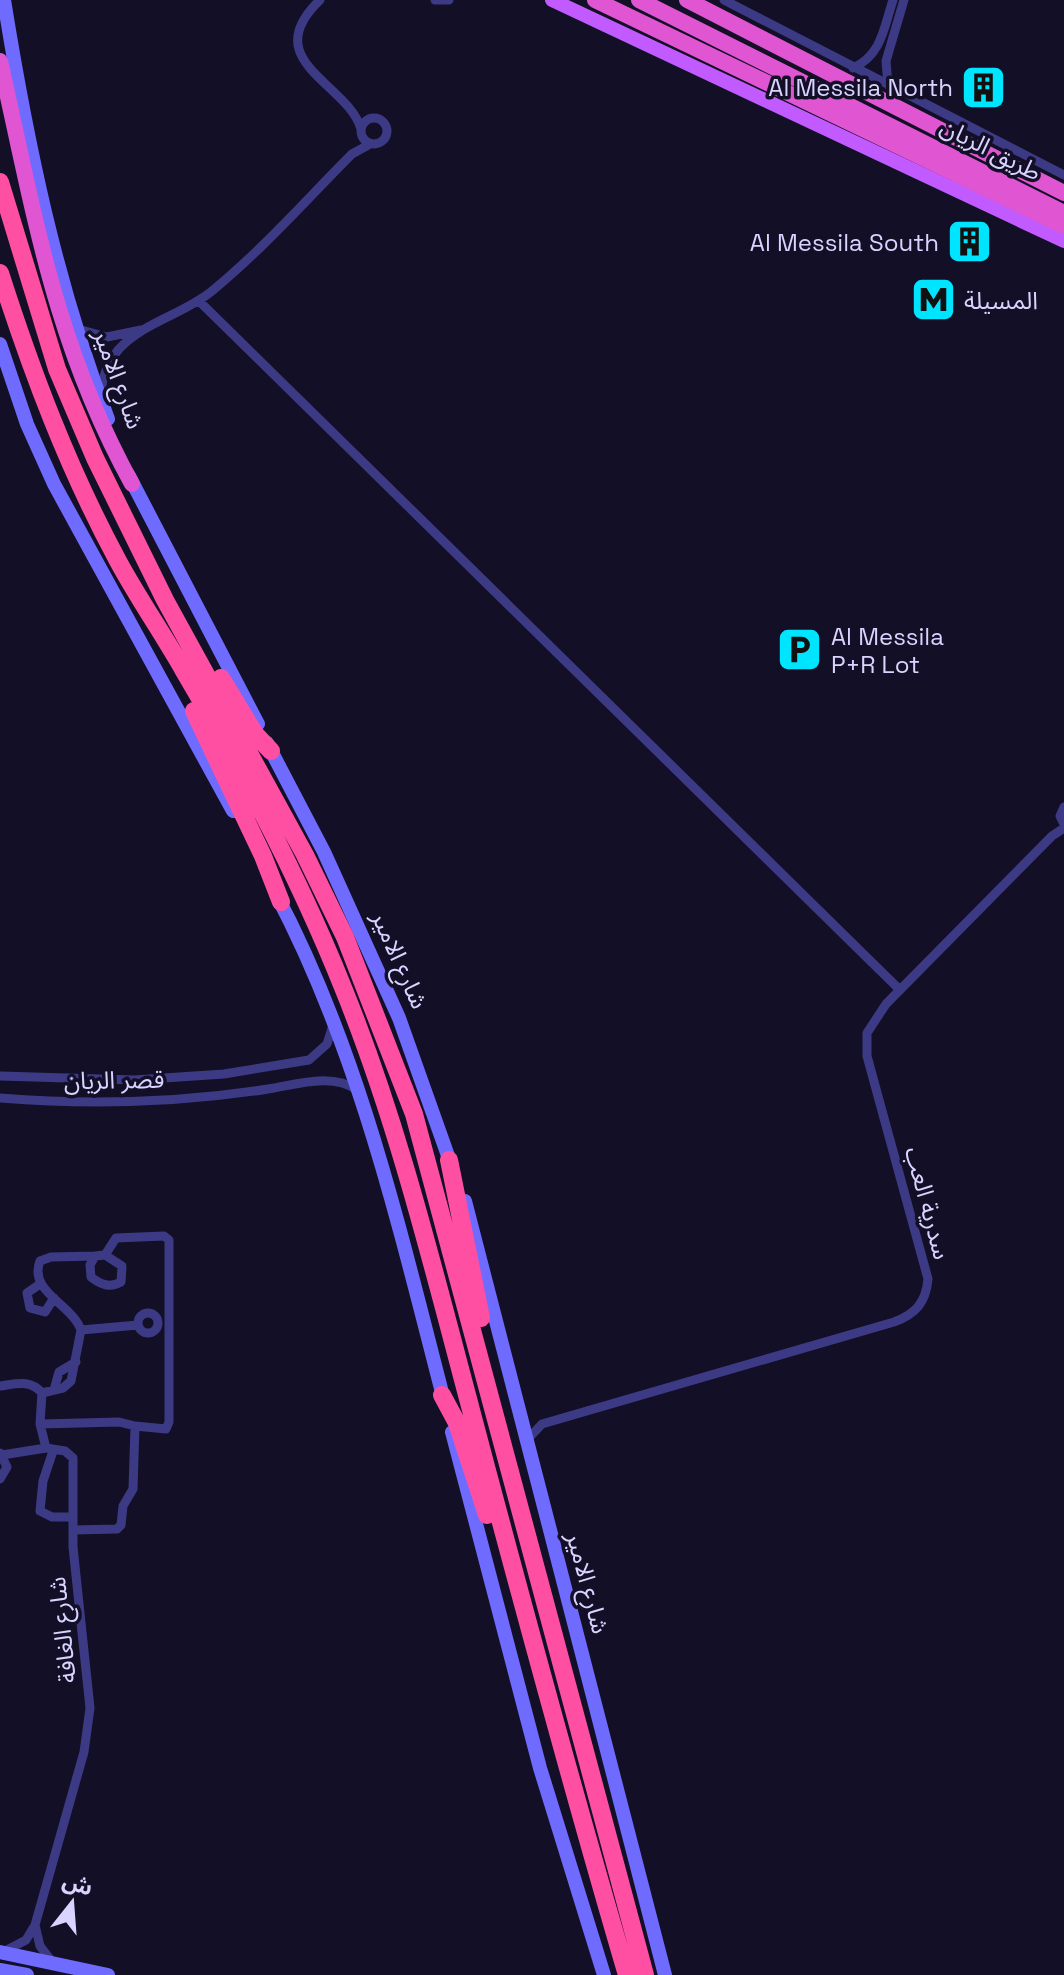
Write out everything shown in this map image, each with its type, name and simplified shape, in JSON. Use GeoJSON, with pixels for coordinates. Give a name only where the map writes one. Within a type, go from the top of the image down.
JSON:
{"type":"FeatureCollection","features":[{"type":"Feature","properties":{"kind":"highway"},"geometry":{"type":"LineString","coordinates":[[595,0],[1064,228]]}},
{"type":"Feature","properties":{"kind":"highway","name":"طريق الريان"},"geometry":{"type":"LineString","coordinates":[[639,0],[1064,213]]}},
{"type":"Feature","properties":{"kind":"highway","name":"طريق الريان"},"geometry":{"type":"LineString","coordinates":[[687,0],[1064,193]]}},
{"type":"Feature","properties":{"kind":"highway"},"geometry":{"type":"LineString","coordinates":[[695,0],[731,20]]}},
{"type":"Feature","properties":{"kind":"highway"},"geometry":{"type":"LineString","coordinates":[[0,61],[25,186],[65,334],[104,433],[132,484]]}},
{"type":"Feature","properties":{"kind":"highway","name":"شارع الامير"},"geometry":{"type":"LineString","coordinates":[[0,182],[57,369],[95,458],[165,600],[305,855],[380,1022],[414,1114],[645,1975]]}},
{"type":"Feature","properties":{"kind":"highway"},"geometry":{"type":"LineString","coordinates":[[0,273],[40,397],[71,466],[119,563],[186,673],[282,852],[368,1052],[407,1166],[555,1729],[627,1975]]}},
{"type":"Feature","properties":{"kind":"highway"},"geometry":{"type":"LineString","coordinates":[[165,600],[186,620],[255,734],[271,751]]}},
{"type":"Feature","properties":{"kind":"highway"},"geometry":{"type":"LineString","coordinates":[[186,673],[190,703],[263,856],[281,902]]}},
{"type":"Feature","properties":{"kind":"highway"},"geometry":{"type":"LineString","coordinates":[[449,1160],[492,1375],[497,1424]]}},
{"type":"Feature","properties":{"kind":"highway"},"geometry":{"type":"LineString","coordinates":[[442,1395],[457,1423],[490,1525],[519,1583]]}},
{"type":"Feature","properties":{"kind":"main road","name":"شارع الامير"},"geometry":{"type":"LineString","coordinates":[[4,0],[42,207],[74,328],[132,484],[330,865],[399,1018],[473,1227],[525,1445],[599,1710],[665,1975]]}},
{"type":"Feature","properties":{"kind":"main road"},"geometry":{"type":"LineString","coordinates":[[552,0],[629,33],[1064,241]]}},
{"type":"Feature","properties":{"kind":"main road"},"geometry":{"type":"LineString","coordinates":[[629,33],[662,43],[787,99],[809,104]]}},
{"type":"Feature","properties":{"kind":"main road"},"geometry":{"type":"LineString","coordinates":[[0,344],[27,424],[54,484],[281,902],[333,1021],[359,1091],[423,1312],[540,1768],[603,1974]]}},
{"type":"Feature","properties":{"kind":"main road"},"geometry":{"type":"LineString","coordinates":[[1,1952],[108,1975]]}},
{"type":"Feature","properties":{"kind":"main road"},"geometry":{"type":"LineString","coordinates":[[6,1972],[27,1975]]}},
{"type":"Feature","properties":{"kind":"street"},"geometry":{"type":"LineString","coordinates":[[320,0],[310,9],[300,34],[304,61],[353,113],[370,144]]}},
{"type":"Feature","properties":{"kind":"street"},"geometry":{"type":"LineString","coordinates":[[435,0],[449,0]]}},
{"type":"Feature","properties":{"kind":"street","name":"طريق الريان"},"geometry":{"type":"LineString","coordinates":[[724,0],[1064,175]]}},
{"type":"Feature","properties":{"kind":"street"},"geometry":{"type":"LineString","coordinates":[[853,68],[867,61],[878,48],[893,0]]}},
{"type":"Feature","properties":{"kind":"street"},"geometry":{"type":"LineString","coordinates":[[888,85],[886,61],[904,0]]}},
{"type":"Feature","properties":{"kind":"street"},"geometry":{"type":"LineString","coordinates":[[101,401],[107,366],[121,347],[144,330],[199,301],[230,276],[352,154],[382,141],[386,132],[380,121],[353,113]]}},
{"type":"Feature","properties":{"kind":"street"},"geometry":{"type":"LineString","coordinates":[[352,154],[369,120]]}},
{"type":"Feature","properties":{"kind":"street"},"geometry":{"type":"LineString","coordinates":[[199,301],[900,990]]}},
{"type":"Feature","properties":{"kind":"street"},"geometry":{"type":"LineString","coordinates":[[74,328],[107,337],[144,330]]}},
{"type":"Feature","properties":{"kind":"street","name":"سدرية العب"},"geometry":{"type":"LineString","coordinates":[[542,1424],[894,1322],[915,1311],[927,1291],[928,1279],[865,1045],[871,1023],[1063,824],[1064,807]]}},
{"type":"Feature","properties":{"kind":"street","name":"قصر الريان"},"geometry":{"type":"LineString","coordinates":[[0,1076],[134,1080],[224,1074],[309,1060],[327,1044],[333,1034],[333,1021]]}},
{"type":"Feature","properties":{"kind":"street"},"geometry":{"type":"LineString","coordinates":[[224,1074],[232,1081],[228,1096]]}},
{"type":"Feature","properties":{"kind":"street","name":"قصر الريان"},"geometry":{"type":"LineString","coordinates":[[0,1098],[95,1104],[228,1096],[327,1080],[339,1081],[359,1091]]}},
{"type":"Feature","properties":{"kind":"street"},"geometry":{"type":"LineString","coordinates":[[0,1386],[25,1382],[42,1393],[67,1386],[76,1362],[81,1330],[70,1312],[40,1284],[36,1271],[40,1261],[60,1256],[100,1256],[118,1237],[164,1236],[169,1240],[169,1422],[166,1429],[119,1422],[40,1424]]}},
{"type":"Feature","properties":{"kind":"street"},"geometry":{"type":"LineString","coordinates":[[40,1284],[27,1293],[30,1308],[45,1312],[54,1298]]}},
{"type":"Feature","properties":{"kind":"street"},"geometry":{"type":"LineString","coordinates":[[81,1330],[138,1325]]}},
{"type":"Feature","properties":{"kind":"street"},"geometry":{"type":"LineString","coordinates":[[54,1390],[59,1372],[76,1362]]}},
{"type":"Feature","properties":{"kind":"street","name":"شارع الغافة"},"geometry":{"type":"LineString","coordinates":[[35,1925],[84,1752],[90,1708],[73,1530],[73,1458],[65,1451],[50,1449],[40,1424],[42,1393]]}},
{"type":"Feature","properties":{"kind":"street"},"geometry":{"type":"LineString","coordinates":[[518,1415],[542,1424],[525,1445]]}},
{"type":"Feature","properties":{"kind":"street"},"geometry":{"type":"LineString","coordinates":[[73,1530],[117,1529],[121,1525],[123,1506],[133,1489],[135,1426]]}},
{"type":"Feature","properties":{"kind":"street"},"geometry":{"type":"LineString","coordinates":[[0,1479],[7,1467],[1,1454],[50,1449],[40,1511],[52,1517],[73,1517]]}},
{"type":"Feature","properties":{"kind":"street"},"geometry":{"type":"LineString","coordinates":[[1,1952],[26,1940],[35,1925]]}},
{"type":"Feature","properties":{"kind":"street"},"geometry":{"type":"LineString","coordinates":[[35,1925],[40,1946],[53,1963]]}},
{"type":"Feature","properties":{"kind":"place","name":"Al Messila North"},"geometry":{"type":"Point","coordinates":[984,87]}},
{"type":"Feature","properties":{"kind":"place","name":"Al Messila South"},"geometry":{"type":"Point","coordinates":[970,242]}},
{"type":"Feature","properties":{"kind":"place","name":"المسيلة"},"geometry":{"type":"Point","coordinates":[933,300]}},
{"type":"Feature","properties":{"kind":"place","name":"Al Messila P+R Lot"},"geometry":{"type":"Point","coordinates":[800,650]}}]}
